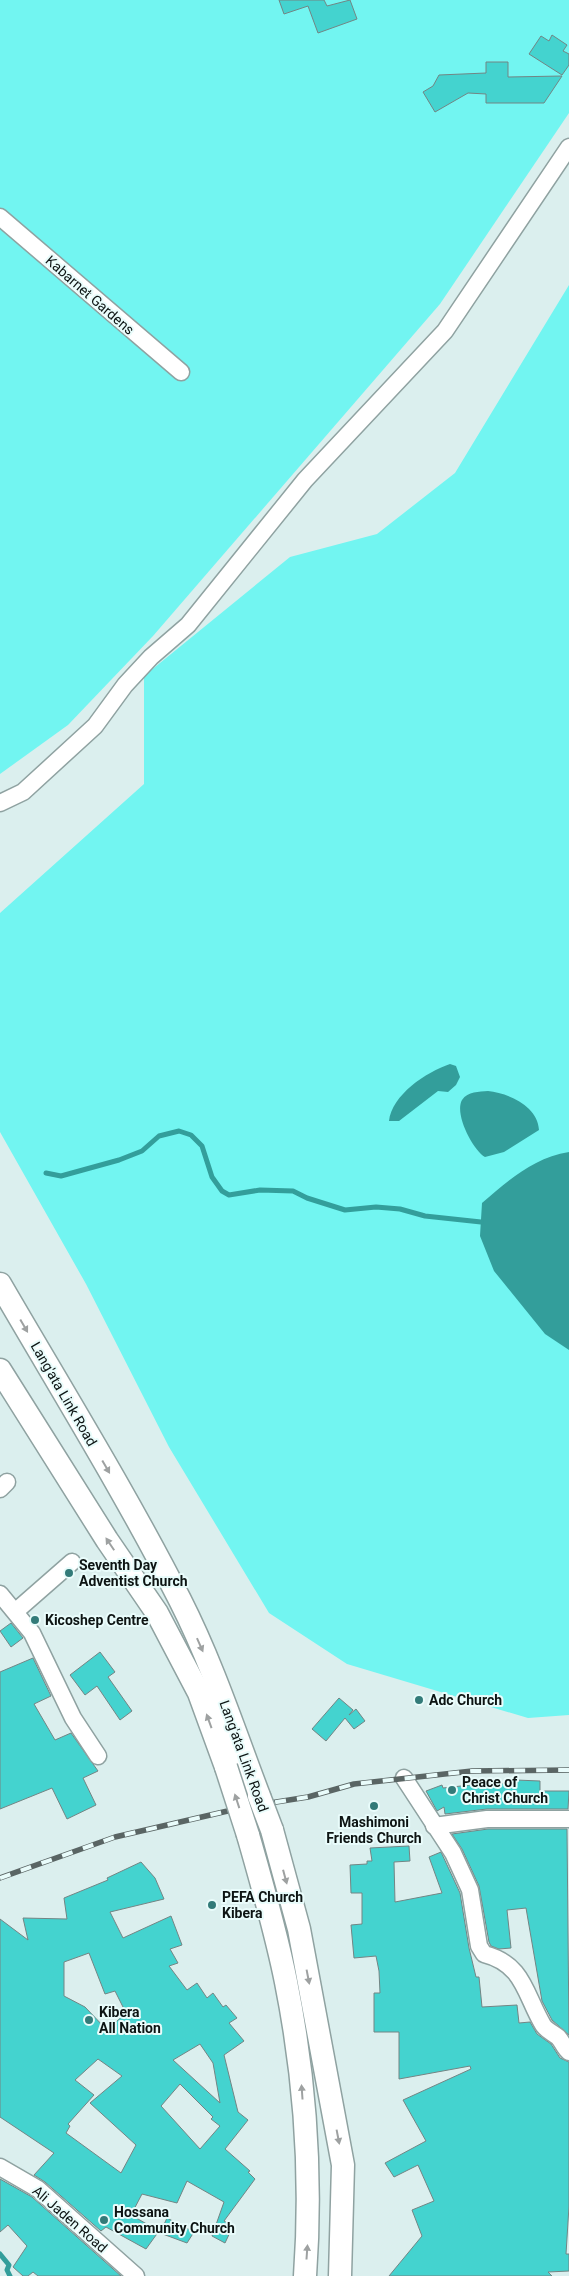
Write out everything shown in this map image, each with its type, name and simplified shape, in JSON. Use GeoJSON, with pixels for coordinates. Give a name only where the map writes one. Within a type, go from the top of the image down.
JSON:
{"type":"FeatureCollection","features":[{"type":"Feature","properties":{"kind":"main road","name":"Lang'ata Link Road"},"geometry":{"type":"LineString","coordinates":[[0,1285],[134,1516],[180,1600],[214,1675],[272,1830],[299,1930],[343,2165],[340,2276]]}},
{"type":"Feature","properties":{"kind":"main road","name":"Lang'ata Link Road"},"geometry":{"type":"LineString","coordinates":[[0,1370],[102,1532],[157,1613],[199,1693],[226,1767],[248,1835],[287,1983],[300,2072],[309,2228],[306,2276]]}},
{"type":"Feature","properties":{"kind":"street"},"geometry":{"type":"LineString","coordinates":[[0,803],[23,792],[95,726],[125,685],[151,657],[188,625],[306,480],[445,331],[569,147]]}},
{"type":"Feature","properties":{"kind":"street","name":"Kabarnet Gardens"},"geometry":{"type":"LineString","coordinates":[[0,217],[181,372]]}},
{"type":"Feature","properties":{"kind":"street"},"geometry":{"type":"LineString","coordinates":[[16,1611],[72,1562]]}},
{"type":"Feature","properties":{"kind":"street"},"geometry":{"type":"LineString","coordinates":[[0,1594],[16,1611],[32,1633],[74,1718],[98,1756]]}},
{"type":"Feature","properties":{"kind":"street"},"geometry":{"type":"LineString","coordinates":[[404,1778],[453,1853],[470,1890],[479,1946],[484,1954],[498,1957],[510,1965],[527,1991],[544,2027],[559,2038],[569,2052]]}},
{"type":"Feature","properties":{"kind":"street"},"geometry":{"type":"LineString","coordinates":[[434,1826],[487,1819],[569,1818]]}},
{"type":"Feature","properties":{"kind":"street","name":"Ali Jaden Road"},"geometry":{"type":"LineString","coordinates":[[0,2167],[38,2189],[136,2276]]}},
{"type":"Feature","properties":{"kind":"shaded area"},"geometry":{"type":"Polygon","coordinates":[[[0,0],[569,0],[569,113],[440,304],[153,636],[68,725],[0,774],[0,0]]]}},
{"type":"Feature","properties":{"kind":"shaded area"},"geometry":{"type":"Polygon","coordinates":[[[569,285],[569,1715],[528,1718],[347,1664],[269,1613],[169,1447],[86,1284],[0,1132],[0,913],[144,784],[144,676],[290,557],[377,534],[455,473],[569,285]]]}},
{"type":"Feature","properties":{"kind":"shaded area"},"geometry":{"type":"Polygon","coordinates":[[[450,1064],[456,1066],[460,1077],[456,1085],[448,1092],[438,1091],[399,1121],[389,1121],[391,1111],[403,1094],[421,1079],[450,1064]]]}},
{"type":"Feature","properties":{"kind":"shaded area"},"geometry":{"type":"Polygon","coordinates":[[[474,1092],[496,1092],[521,1102],[533,1114],[539,1130],[504,1152],[485,1157],[470,1140],[463,1122],[460,1106],[462,1100],[467,1095],[474,1092]]]}},
{"type":"Feature","properties":{"kind":"shaded area"},"geometry":{"type":"Polygon","coordinates":[[[569,1152],[569,1350],[545,1334],[494,1271],[480,1236],[482,1203],[522,1171],[544,1159],[569,1152]]]}},
{"type":"Feature","properties":{"kind":"building"},"geometry":{"type":"Polygon","coordinates":[[[279,0],[324,0],[327,6],[350,0],[357,19],[318,33],[308,6],[284,14],[279,0]]]}},
{"type":"Feature","properties":{"kind":"building"},"geometry":{"type":"Polygon","coordinates":[[[552,35],[567,45],[563,51],[569,54],[569,65],[562,75],[529,54],[541,36],[549,41],[552,35]]]}},
{"type":"Feature","properties":{"kind":"building"},"geometry":{"type":"Polygon","coordinates":[[[486,62],[508,62],[508,77],[562,76],[544,103],[486,103],[486,94],[468,93],[435,112],[423,92],[433,86],[439,75],[486,73],[486,62]]]}},
{"type":"Feature","properties":{"kind":"building"},"geometry":{"type":"Polygon","coordinates":[[[11,1623],[23,1638],[11,1647],[0,1631],[11,1623]]]}},
{"type":"Feature","properties":{"kind":"building"},"geometry":{"type":"Polygon","coordinates":[[[100,1652],[115,1672],[108,1677],[132,1711],[120,1720],[97,1686],[85,1695],[70,1675],[100,1652]]]}},
{"type":"Feature","properties":{"kind":"building"},"geometry":{"type":"Polygon","coordinates":[[[33,1658],[51,1696],[34,1704],[55,1740],[71,1733],[98,1771],[83,1778],[96,1805],[67,1819],[52,1788],[0,1809],[0,1672],[33,1658]]]}},
{"type":"Feature","properties":{"kind":"building"},"geometry":{"type":"Polygon","coordinates":[[[339,1698],[353,1710],[349,1715],[356,1709],[365,1721],[354,1729],[345,1718],[326,1741],[312,1729],[339,1698]]]}},
{"type":"Feature","properties":{"kind":"building"},"geometry":{"type":"Polygon","coordinates":[[[516,1780],[540,1781],[540,1791],[569,1791],[568,1809],[487,1809],[445,1814],[444,1807],[437,1811],[426,1791],[442,1785],[443,1788],[479,1784],[517,1783],[516,1780]]]}},
{"type":"Feature","properties":{"kind":"building"},"geometry":{"type":"Polygon","coordinates":[[[488,1829],[567,1829],[569,2035],[552,2020],[542,2001],[526,1908],[507,1910],[511,1948],[499,1949],[491,1946],[489,1942],[479,1886],[462,1849],[452,1834],[488,1829]]]}},
{"type":"Feature","properties":{"kind":"building"},"geometry":{"type":"Polygon","coordinates":[[[409,1846],[410,1861],[394,1862],[395,1902],[442,1893],[429,1857],[441,1852],[460,1893],[469,1948],[476,1977],[479,1977],[482,2007],[517,2005],[519,2023],[530,2022],[537,2034],[551,2044],[560,2058],[569,2062],[569,2206],[566,2254],[569,2254],[569,2271],[548,2272],[552,2276],[389,2276],[422,2236],[412,2210],[434,2201],[418,2165],[394,2177],[385,2163],[426,2141],[403,2100],[471,2069],[470,2066],[399,2079],[399,2032],[374,2032],[374,1993],[380,1993],[379,1971],[376,1956],[354,1958],[351,1925],[362,1924],[362,1893],[351,1893],[350,1865],[367,1864],[367,1861],[372,1861],[370,1848],[409,1846]]]}},
{"type":"Feature","properties":{"kind":"building"},"geometry":{"type":"Polygon","coordinates":[[[141,1862],[155,1878],[164,1899],[110,1912],[123,1938],[171,1916],[182,1945],[170,1949],[178,1963],[169,1966],[187,1990],[197,1983],[207,1998],[213,1993],[223,2007],[226,2005],[237,2018],[229,2023],[244,2041],[224,2055],[238,2112],[248,2120],[225,2149],[250,2171],[248,2172],[255,2179],[224,2221],[233,2226],[225,2243],[212,2236],[224,2202],[187,2181],[177,2203],[142,2194],[131,2215],[159,2231],[146,2249],[106,2227],[101,2231],[45,2182],[34,2175],[54,2153],[0,2117],[0,1919],[28,1940],[23,1918],[67,1919],[64,1898],[108,1880],[107,1878],[141,1862]],[[89,1953],[64,1962],[64,1996],[85,2007],[107,2030],[126,2013],[115,1991],[105,1994],[89,1953]],[[200,2044],[173,2060],[220,2103],[213,2063],[200,2044]],[[98,2059],[75,2080],[94,2095],[68,2124],[70,2126],[66,2133],[121,2173],[136,2145],[90,2103],[122,2076],[98,2059]],[[180,2084],[161,2106],[200,2149],[220,2126],[211,2119],[213,2117],[180,2084]]]}},
{"type":"Feature","properties":{"kind":"building"},"geometry":{"type":"Polygon","coordinates":[[[0,2179],[32,2197],[121,2276],[38,2276],[33,2272],[28,2276],[23,2276],[13,2267],[27,2246],[8,2225],[0,2232],[0,2179]]]}},
{"type":"Feature","properties":{"kind":"building"},"geometry":{"type":"Polygon","coordinates":[[[167,2218],[194,2232],[187,2243],[160,2233],[167,2218]]]}},
{"type":"Feature","properties":{"kind":"waterway"},"geometry":{"type":"LineString","coordinates":[[46,1173],[61,1176],[119,1160],[142,1151],[159,1136],[179,1131],[191,1135],[202,1146],[212,1177],[222,1191],[229,1195],[260,1190],[293,1191],[307,1198],[345,1210],[376,1207],[400,1209],[425,1216],[481,1222]]}},
{"type":"Feature","properties":{"kind":"waterway"},"geometry":{"type":"LineString","coordinates":[[0,2254],[9,2265],[7,2270],[10,2276]]}},
{"type":"Feature","properties":{"kind":"railway"},"geometry":{"type":"LineString","coordinates":[[0,1878],[115,1837],[245,1807],[308,1797],[354,1784],[472,1771],[569,1770]]}},
{"type":"Feature","properties":{"kind":"place","name":"Seventh Day Adventist Church"},"geometry":{"type":"Point","coordinates":[69,1573]}},
{"type":"Feature","properties":{"kind":"place","name":"Kicoshep Centre"},"geometry":{"type":"Point","coordinates":[35,1620]}},
{"type":"Feature","properties":{"kind":"place","name":"Adc Church"},"geometry":{"type":"Point","coordinates":[419,1700]}},
{"type":"Feature","properties":{"kind":"place","name":"Peace of Christ Church"},"geometry":{"type":"Point","coordinates":[452,1790]}},
{"type":"Feature","properties":{"kind":"place","name":"Mashimoni Friends Church"},"geometry":{"type":"Point","coordinates":[374,1806]}},
{"type":"Feature","properties":{"kind":"place","name":"PEFA Church Kibera"},"geometry":{"type":"Point","coordinates":[212,1905]}},
{"type":"Feature","properties":{"kind":"place","name":"Kibera All Nation"},"geometry":{"type":"Point","coordinates":[89,2020]}},
{"type":"Feature","properties":{"kind":"place","name":"Hossana Community Church"},"geometry":{"type":"Point","coordinates":[104,2220]}}]}
